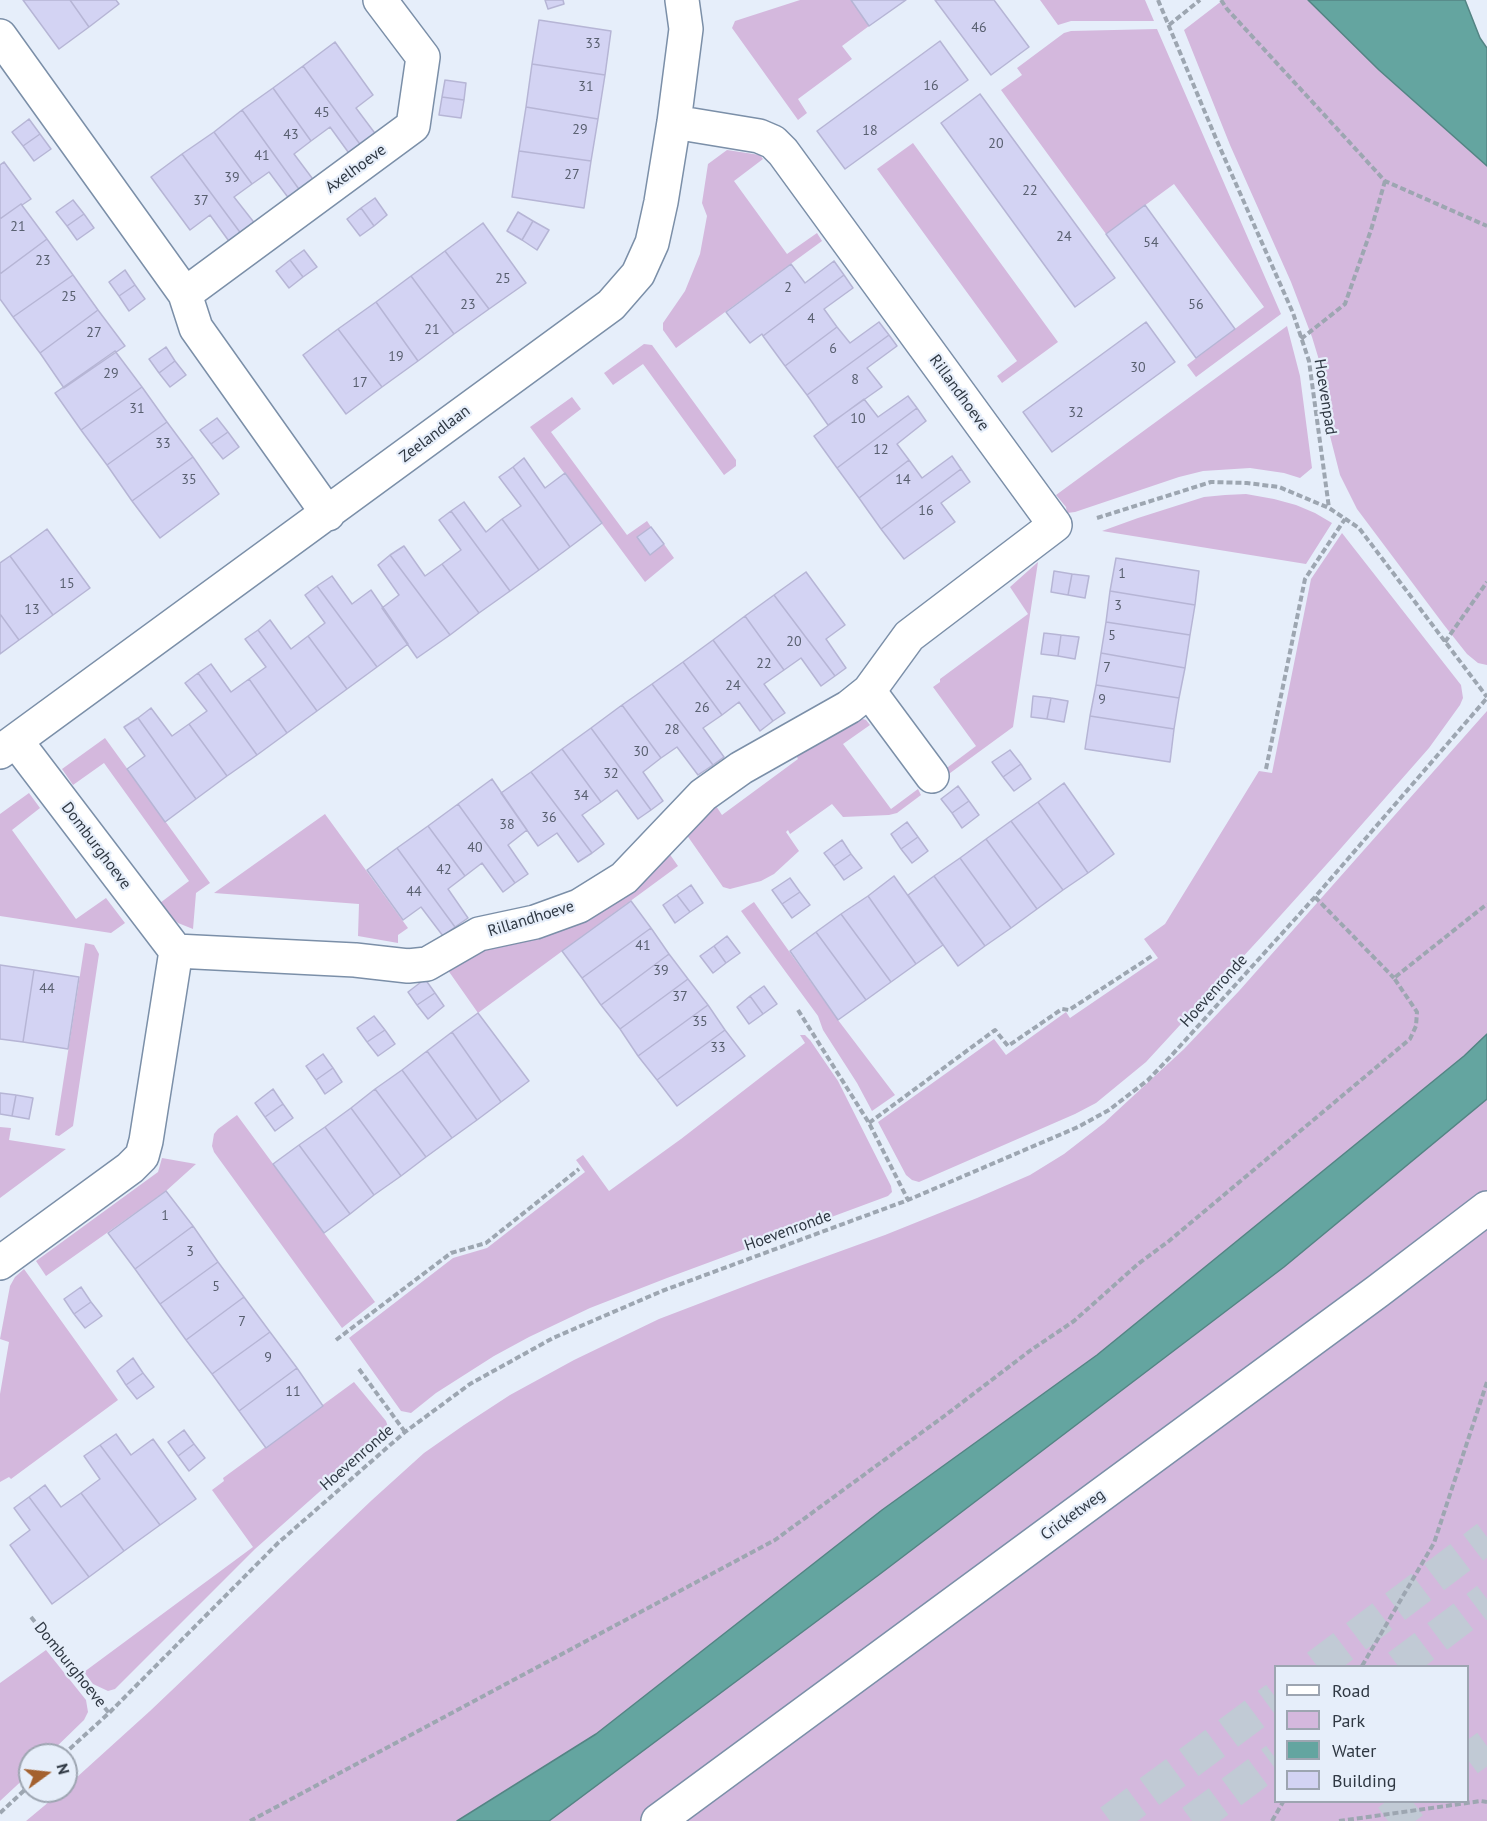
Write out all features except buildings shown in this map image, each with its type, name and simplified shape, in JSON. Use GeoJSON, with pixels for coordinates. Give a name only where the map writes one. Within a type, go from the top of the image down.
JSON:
{"type":"FeatureCollection","features":[{"type":"Feature","properties":{"kind":"street","name":"Axelhoeve"},"geometry":{"type":"LineString","coordinates":[[185,294],[413,126],[423,57],[381,0]]}},
{"type":"Feature","properties":{"kind":"street","name":"Zeelandlaan"},"geometry":{"type":"LineString","coordinates":[[8,747],[611,305],[638,274],[652,243],[674,122],[686,29],[682,0]]}},
{"type":"Feature","properties":{"kind":"street"},"geometry":{"type":"LineString","coordinates":[[0,36],[185,294],[196,328],[328,514]]}},
{"type":"Feature","properties":{"kind":"street","name":"Rillandhoeve"},"geometry":{"type":"LineString","coordinates":[[176,951],[355,960],[408,966],[427,964],[479,934],[535,922],[579,906],[624,878],[703,795],[741,768],[849,707],[869,691],[909,636],[1055,525],[783,152],[773,142],[759,136],[674,122]]}},
{"type":"Feature","properties":{"kind":"street"},"geometry":{"type":"LineString","coordinates":[[869,691],[932,776]]}},
{"type":"Feature","properties":{"kind":"street","name":"Domburghoeve"},"geometry":{"type":"LineString","coordinates":[[8,747],[176,951]]}},
{"type":"Feature","properties":{"kind":"street"},"geometry":{"type":"LineString","coordinates":[[0,1263],[130,1168],[142,1156],[176,951]]}},
{"type":"Feature","properties":{"kind":"street","name":"Cricketweg"},"geometry":{"type":"LineString","coordinates":[[658,1821],[1378,1291],[1487,1208]]}},
{"type":"Feature","properties":{"kind":"path","name":"Hoevenpad"},"geometry":{"type":"LineString","coordinates":[[1158,0],[1293,314],[1310,361],[1329,508]]}},
{"type":"Feature","properties":{"kind":"path"},"geometry":{"type":"LineString","coordinates":[[1169,25],[1200,0]]}},
{"type":"Feature","properties":{"kind":"path"},"geometry":{"type":"LineString","coordinates":[[1221,0],[1384,181],[1487,226]]}},
{"type":"Feature","properties":{"kind":"path"},"geometry":{"type":"LineString","coordinates":[[1301,339],[1345,304],[1371,230],[1384,181]]}},
{"type":"Feature","properties":{"kind":"path"},"geometry":{"type":"LineString","coordinates":[[1055,525],[1105,516],[1211,482],[1279,487],[1329,508],[1359,528],[1487,698]]}},
{"type":"Feature","properties":{"kind":"path"},"geometry":{"type":"LineString","coordinates":[[1266,769],[1305,579],[1345,519]]}},
{"type":"Feature","properties":{"kind":"path"},"geometry":{"type":"LineString","coordinates":[[1445,642],[1487,582]]}},
{"type":"Feature","properties":{"kind":"path","name":"Hoevenronde"},"geometry":{"type":"LineString","coordinates":[[76,1743],[278,1543],[405,1432],[470,1384],[553,1338],[662,1291],[908,1200],[1078,1127],[1109,1110],[1148,1080],[1315,897],[1487,698]]}},
{"type":"Feature","properties":{"kind":"path"},"geometry":{"type":"LineString","coordinates":[[250,1821],[775,1540],[1031,1350],[1074,1321],[1138,1264],[1169,1241],[1410,1039],[1416,1026],[1417,1012],[1394,978],[1315,897]]}},
{"type":"Feature","properties":{"kind":"path"},"geometry":{"type":"LineString","coordinates":[[1394,978],[1487,904]]}},
{"type":"Feature","properties":{"kind":"path"},"geometry":{"type":"LineString","coordinates":[[869,1123],[995,1030],[1008,1047],[1062,1009],[1069,1010],[1152,956]]}},
{"type":"Feature","properties":{"kind":"path"},"geometry":{"type":"LineString","coordinates":[[798,1010],[869,1123],[908,1200]]}},
{"type":"Feature","properties":{"kind":"path"},"geometry":{"type":"LineString","coordinates":[[336,1340],[451,1253],[486,1243],[579,1169]]}},
{"type":"Feature","properties":{"kind":"path"},"geometry":{"type":"LineString","coordinates":[[359,1370],[405,1432]]}},
{"type":"Feature","properties":{"kind":"path"},"geometry":{"type":"LineString","coordinates":[[1363,1665],[1434,1543],[1487,1382]]}},
{"type":"Feature","properties":{"kind":"path","name":"Domburghoeve"},"geometry":{"type":"LineString","coordinates":[[31,1617],[108,1713]]}},
{"type":"Feature","properties":{"kind":"path"},"geometry":{"type":"LineString","coordinates":[[0,1813],[18,1796]]}},
{"type":"Feature","properties":{"kind":"path"},"geometry":{"type":"LineString","coordinates":[[1469,1803],[1487,1802]]}},
{"type":"Feature","properties":{"kind":"path"},"geometry":{"type":"LineString","coordinates":[[1272,1821],[1282,1803]]}},
{"type":"Feature","properties":{"kind":"path"},"geometry":{"type":"LineString","coordinates":[[1339,1821],[1467,1803]]}},
{"type":"Feature","properties":{"kind":"green space"},"geometry":{"type":"Polygon","coordinates":[[[800,0],[851,0],[869,26],[842,46],[852,59],[798,99],[807,113],[798,120],[732,28],[735,21],[800,0]]]}},
{"type":"Feature","properties":{"kind":"green space"},"geometry":{"type":"Polygon","coordinates":[[[1040,0],[1145,0],[1154,21],[1071,21],[1058,25],[1040,0]]]}},
{"type":"Feature","properties":{"kind":"green space"},"geometry":{"type":"Polygon","coordinates":[[[1223,0],[1308,0],[1379,70],[1487,166],[1487,665],[1478,663],[1467,654],[1444,625],[1357,509],[1340,475],[1330,436],[1319,360],[1312,337],[1184,30],[1223,0]]]}},
{"type":"Feature","properties":{"kind":"green space"},"geometry":{"type":"Polygon","coordinates":[[[1157,29],[1281,314],[1196,377],[1187,365],[1264,307],[1174,184],[1106,234],[1001,90],[1022,75],[1017,68],[1064,33],[1157,29]]]}},
{"type":"Feature","properties":{"kind":"green space"},"geometry":{"type":"Polygon","coordinates":[[[913,143],[1058,342],[1002,383],[997,376],[1017,361],[877,169],[913,143]]]}},
{"type":"Feature","properties":{"kind":"green space"},"geometry":{"type":"Polygon","coordinates":[[[727,150],[760,155],[763,159],[734,181],[787,254],[817,233],[822,241],[676,348],[663,330],[663,323],[685,291],[700,254],[707,216],[702,203],[708,164],[727,150]]]}},
{"type":"Feature","properties":{"kind":"green space"},"geometry":{"type":"Polygon","coordinates":[[[1287,326],[1300,376],[1312,468],[1300,478],[1250,468],[1203,471],[1067,513],[1066,507],[1056,495],[1287,326]]]}},
{"type":"Feature","properties":{"kind":"green space"},"geometry":{"type":"Polygon","coordinates":[[[644,344],[652,345],[736,460],[736,466],[724,475],[643,364],[613,385],[604,373],[644,344]]]}},
{"type":"Feature","properties":{"kind":"green space"},"geometry":{"type":"Polygon","coordinates":[[[572,397],[581,409],[551,432],[627,535],[647,521],[651,527],[638,537],[650,555],[664,544],[674,558],[645,582],[530,427],[572,397]]]}},
{"type":"Feature","properties":{"kind":"green space"},"geometry":{"type":"Polygon","coordinates":[[[1246,494],[1296,505],[1332,523],[1306,564],[1102,531],[1204,497],[1246,494]]]}},
{"type":"Feature","properties":{"kind":"green space"},"geometry":{"type":"Polygon","coordinates":[[[1342,533],[1461,685],[1463,698],[1460,705],[1429,748],[1335,855],[1146,1062],[1096,1103],[1075,1114],[919,1182],[912,1180],[906,1175],[878,1122],[994,1039],[1006,1055],[1066,1012],[1070,1018],[1158,958],[1144,939],[1165,924],[1259,771],[1272,773],[1311,579],[1342,533]]]}},
{"type":"Feature","properties":{"kind":"green space"},"geometry":{"type":"Polygon","coordinates":[[[1038,562],[1013,727],[931,787],[928,782],[976,746],[933,687],[940,682],[940,679],[1028,614],[1010,587],[1038,562]]]}},
{"type":"Feature","properties":{"kind":"green space"},"geometry":{"type":"Polygon","coordinates":[[[1487,711],[1487,1034],[1464,1056],[1097,1355],[882,1510],[596,1734],[457,1821],[26,1821],[48,1803],[78,1803],[78,1776],[150,1711],[372,1500],[424,1453],[464,1425],[510,1395],[574,1360],[659,1319],[885,1235],[1030,1175],[1064,1154],[1104,1123],[1184,1049],[1239,991],[1487,711]]]}},
{"type":"Feature","properties":{"kind":"green space"},"geometry":{"type":"Polygon","coordinates":[[[860,718],[866,720],[870,725],[843,744],[891,809],[918,789],[921,795],[897,813],[889,815],[843,817],[832,804],[790,834],[788,830],[786,832],[799,851],[774,874],[761,881],[730,889],[723,887],[684,831],[714,803],[722,815],[798,759],[795,753],[860,718]]]}},
{"type":"Feature","properties":{"kind":"green space"},"geometry":{"type":"Polygon","coordinates":[[[105,738],[210,883],[196,893],[193,929],[178,923],[160,903],[189,881],[104,763],[73,785],[62,769],[105,738]]]}},
{"type":"Feature","properties":{"kind":"green space"},"geometry":{"type":"Polygon","coordinates":[[[29,793],[40,808],[12,830],[76,919],[106,898],[125,923],[111,933],[0,916],[0,814],[29,793]]]}},
{"type":"Feature","properties":{"kind":"green space"},"geometry":{"type":"Polygon","coordinates":[[[325,814],[408,928],[398,935],[398,943],[358,936],[359,904],[214,893],[325,814]]]}},
{"type":"Feature","properties":{"kind":"green space"},"geometry":{"type":"Polygon","coordinates":[[[666,849],[678,866],[478,1013],[445,966],[666,849]]]}},
{"type":"Feature","properties":{"kind":"green space"},"geometry":{"type":"Polygon","coordinates":[[[754,902],[895,1095],[872,1111],[823,1030],[818,1016],[741,911],[754,902]]]}},
{"type":"Feature","properties":{"kind":"green space"},"geometry":{"type":"Polygon","coordinates":[[[85,943],[94,945],[99,954],[73,1126],[59,1136],[55,1135],[85,943]]]}},
{"type":"Feature","properties":{"kind":"green space"},"geometry":{"type":"Polygon","coordinates":[[[800,1035],[805,1035],[810,1040],[838,1081],[891,1186],[892,1192],[888,1196],[590,1308],[494,1356],[436,1393],[411,1413],[401,1411],[349,1338],[453,1258],[487,1248],[585,1172],[576,1160],[583,1155],[609,1191],[681,1139],[805,1043],[800,1035]]]}},
{"type":"Feature","properties":{"kind":"green space"},"geometry":{"type":"Polygon","coordinates":[[[1487,1099],[1487,1821],[549,1821],[880,1574],[1284,1267],[1487,1099]]]}},
{"type":"Feature","properties":{"kind":"green space"},"geometry":{"type":"Polygon","coordinates":[[[237,1115],[375,1302],[342,1328],[214,1152],[212,1146],[214,1134],[237,1115]]]}},
{"type":"Feature","properties":{"kind":"green space"},"geometry":{"type":"Polygon","coordinates":[[[0,1127],[11,1128],[9,1140],[66,1149],[0,1198],[0,1127]]]}},
{"type":"Feature","properties":{"kind":"green space"},"geometry":{"type":"Polygon","coordinates":[[[162,1158],[196,1164],[166,1191],[46,1276],[36,1261],[158,1172],[162,1158]]]}},
{"type":"Feature","properties":{"kind":"green space"},"geometry":{"type":"Polygon","coordinates":[[[24,1269],[118,1400],[11,1479],[9,1477],[0,1482],[0,1394],[9,1342],[0,1339],[10,1286],[15,1277],[24,1269]]]}},
{"type":"Feature","properties":{"kind":"green space"},"geometry":{"type":"Polygon","coordinates":[[[354,1382],[386,1421],[389,1430],[255,1549],[115,1689],[108,1691],[93,1684],[84,1672],[253,1547],[212,1490],[224,1481],[223,1478],[354,1382]]]}},
{"type":"Feature","properties":{"kind":"green space"},"geometry":{"type":"Polygon","coordinates":[[[46,1650],[86,1700],[88,1712],[84,1720],[60,1743],[18,1743],[18,1784],[0,1801],[0,1683],[46,1650]]]}},
{"type":"Feature","properties":{"kind":"water"},"geometry":{"type":"Polygon","coordinates":[[[1308,0],[1465,0],[1480,38],[1487,48],[1487,166],[1379,70],[1308,0]]]}},
{"type":"Feature","properties":{"kind":"water"},"geometry":{"type":"Polygon","coordinates":[[[1487,1034],[1487,1099],[1284,1267],[880,1574],[549,1821],[457,1821],[596,1734],[882,1510],[1097,1355],[1464,1056],[1487,1034]]]}},
{"type":"Feature","properties":{"kind":"tunnel"},"geometry":{"type":"LineString","coordinates":[[1318,1665],[1487,1537]]}},
{"type":"Feature","properties":{"kind":"tunnel"},"geometry":{"type":"LineString","coordinates":[[1399,1665],[1487,1599]]}},
{"type":"Feature","properties":{"kind":"tunnel"},"geometry":{"type":"LineString","coordinates":[[1110,1821],[1274,1699]]}},
{"type":"Feature","properties":{"kind":"tunnel"},"geometry":{"type":"LineString","coordinates":[[1469,1759],[1487,1746]]}},
{"type":"Feature","properties":{"kind":"tunnel"},"geometry":{"type":"LineString","coordinates":[[1192,1821],[1274,1760]]}},
{"type":"Feature","properties":{"kind":"tunnel"},"geometry":{"type":"LineString","coordinates":[[1388,1821],[1412,1803]]}}]}
